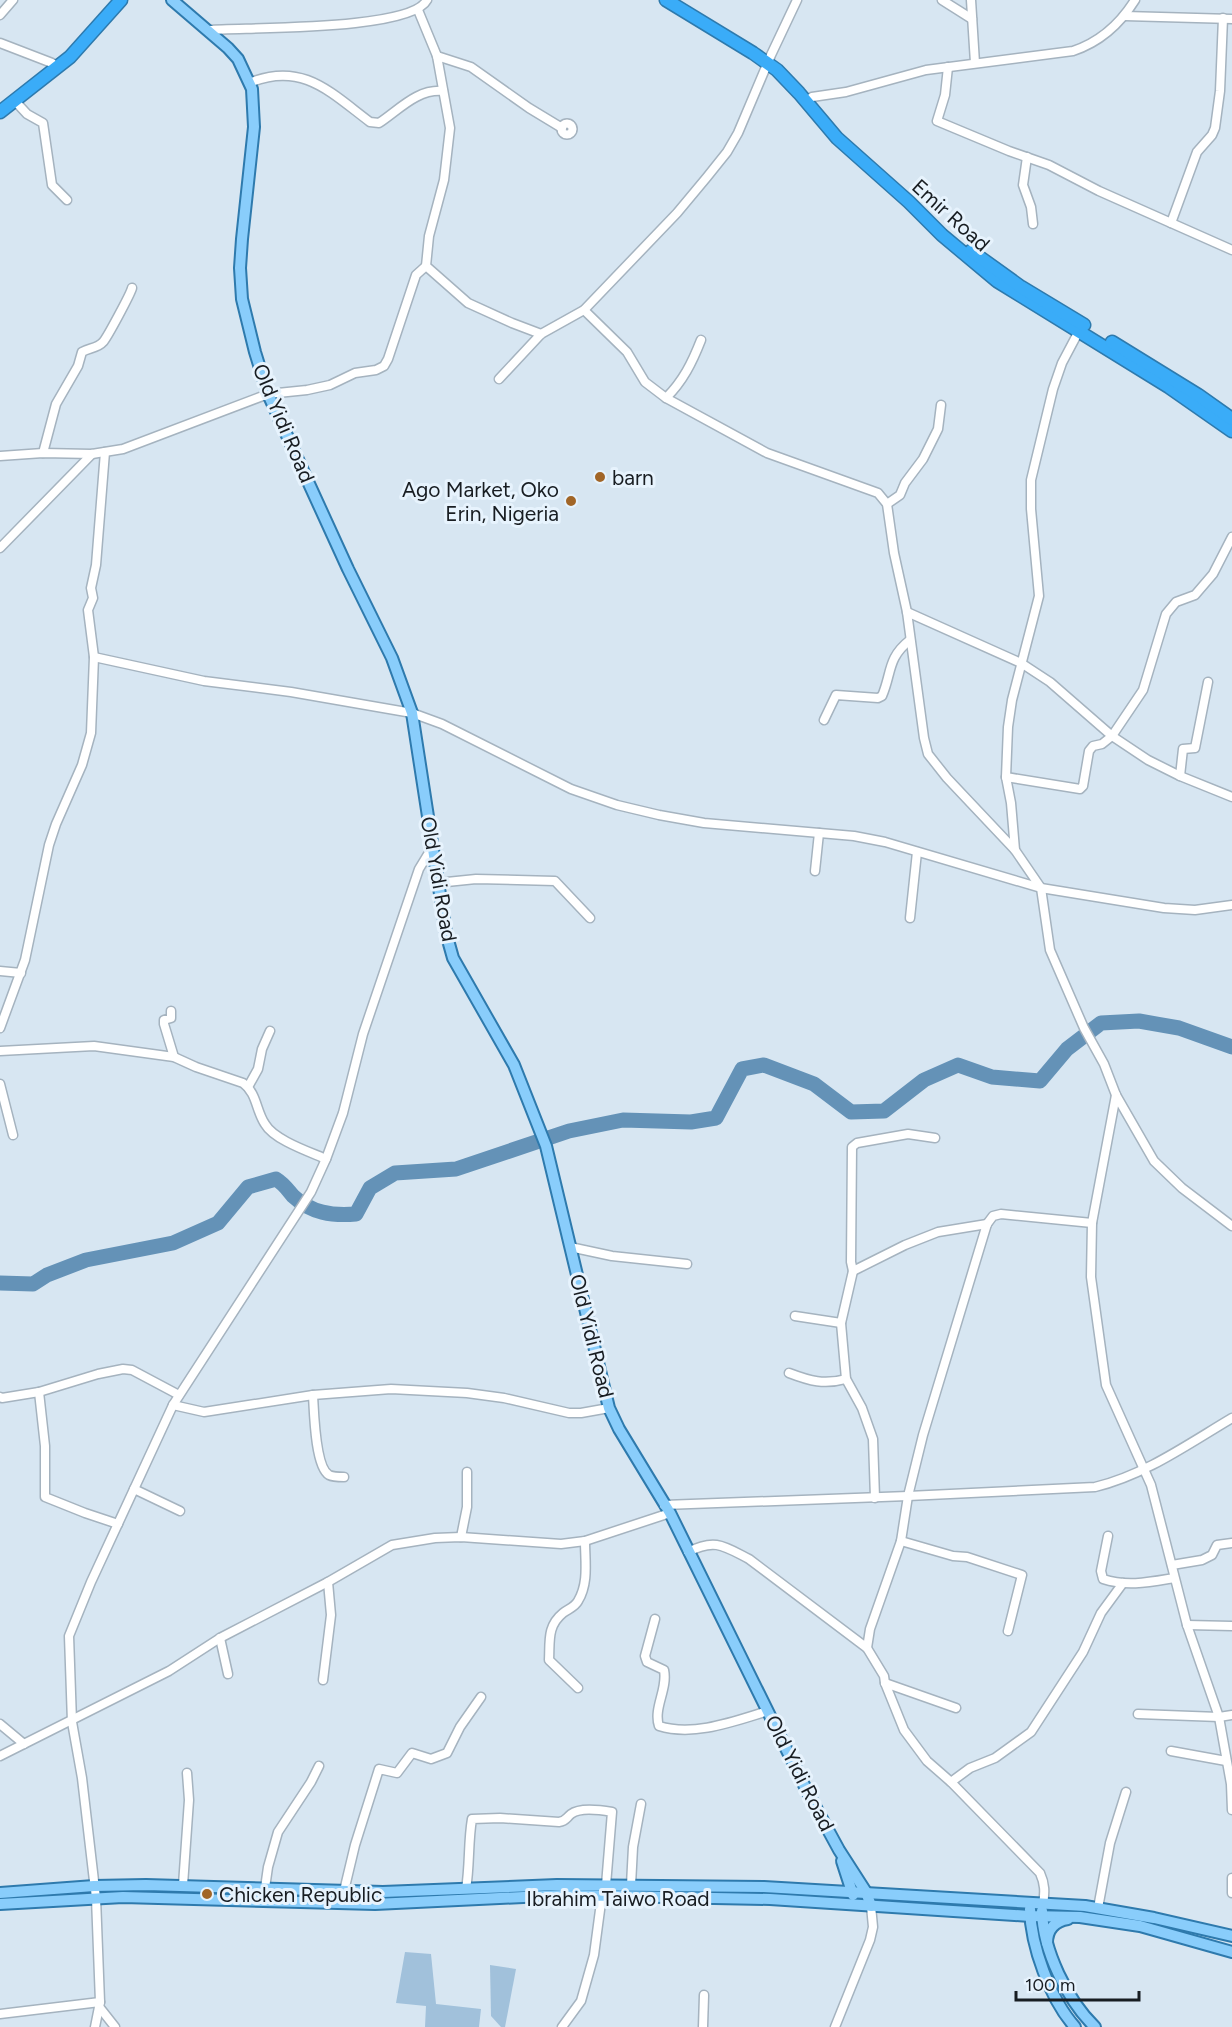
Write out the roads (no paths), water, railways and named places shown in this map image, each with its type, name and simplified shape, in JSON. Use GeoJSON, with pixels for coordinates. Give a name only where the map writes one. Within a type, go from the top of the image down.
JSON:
{"type":"FeatureCollection","features":[{"type":"Feature","properties":{"kind":"highway"},"geometry":{"type":"LineString","coordinates":[[0,102],[52,63],[77,39],[111,0]]}},
{"type":"Feature","properties":{"kind":"highway"},"geometry":{"type":"LineString","coordinates":[[0,112],[70,57],[122,0]]}},
{"type":"Feature","properties":{"kind":"highway","name":"Emir Road"},"geometry":{"type":"LineString","coordinates":[[666,0],[769,59],[783,64],[809,99],[842,133],[920,202],[952,235],[1021,286],[1232,432]]}},
{"type":"Feature","properties":{"kind":"highway","name":"Emir Road"},"geometry":{"type":"LineString","coordinates":[[681,0],[769,59]]}},
{"type":"Feature","properties":{"kind":"highway","name":"Emir Road"},"geometry":{"type":"LineString","coordinates":[[1080,327],[1198,395],[1232,419]]}},
{"type":"Feature","properties":{"kind":"main road","name":"Old Yidi Road"},"geometry":{"type":"LineString","coordinates":[[172,0],[209,30],[238,59],[252,89],[254,127],[240,268],[242,299],[255,352],[268,394],[348,569],[392,658],[412,713],[437,883],[453,958],[514,1065],[542,1133],[609,1408],[667,1509],[808,1793],[838,1850],[866,1892],[871,1906]]}},
{"type":"Feature","properties":{"kind":"main road","name":"Old Yidi Road"},"geometry":{"type":"LineString","coordinates":[[838,1850],[856,1905]]}},
{"type":"Feature","properties":{"kind":"main road","name":"Ibrahim Taiwo Road"},"geometry":{"type":"LineString","coordinates":[[0,1893],[94,1886],[183,1885],[413,1892],[527,1885],[1030,1916],[1080,1917],[1140,1926],[1232,1952]]}},
{"type":"Feature","properties":{"kind":"main road","name":"Ibrahim Taiwo Road"},"geometry":{"type":"LineString","coordinates":[[0,1904],[96,1898],[182,1898],[375,1904],[522,1897],[604,1890],[631,1885],[764,1887],[1043,1905],[1060,1904],[1154,1918],[1232,1936]]}},
{"type":"Feature","properties":{"kind":"main road"},"geometry":{"type":"LineString","coordinates":[[1030,1904],[1032,1934],[1053,1992],[1075,2027]]}},
{"type":"Feature","properties":{"kind":"main road"},"geometry":{"type":"LineString","coordinates":[[1043,1905],[1044,1933],[1065,1987],[1095,2027]]}},
{"type":"Feature","properties":{"kind":"main road"},"geometry":{"type":"LineString","coordinates":[[1005,1914],[1024,1923],[1032,1934]]}},
{"type":"Feature","properties":{"kind":"main road"},"geometry":{"type":"LineString","coordinates":[[1047,1943],[1048,1931],[1056,1923],[1080,1917]]}},
{"type":"Feature","properties":{"kind":"main road"},"geometry":{"type":"LineString","coordinates":[[1053,1992],[1065,1987]]}},
{"type":"Feature","properties":{"kind":"street"},"geometry":{"type":"LineString","coordinates":[[0,15],[13,0]]}},
{"type":"Feature","properties":{"kind":"street"},"geometry":{"type":"LineString","coordinates":[[209,30],[348,24],[418,10],[427,0]]}},
{"type":"Feature","properties":{"kind":"street"},"geometry":{"type":"LineString","coordinates":[[499,379],[541,334],[584,310],[677,213],[727,152],[738,133],[797,0]]}},
{"type":"Feature","properties":{"kind":"street"},"geometry":{"type":"LineString","coordinates":[[942,0],[972,19]]}},
{"type":"Feature","properties":{"kind":"street"},"geometry":{"type":"LineString","coordinates":[[971,0],[975,63]]}},
{"type":"Feature","properties":{"kind":"street"},"geometry":{"type":"LineString","coordinates":[[809,99],[846,92],[926,70],[1073,51],[1100,39],[1125,16],[1135,0]]}},
{"type":"Feature","properties":{"kind":"street"},"geometry":{"type":"LineString","coordinates":[[0,456],[43,453],[92,454],[123,449],[268,394],[330,385],[355,373],[384,366],[416,275],[426,266],[429,236],[444,180],[450,128],[437,56],[418,10]]}},
{"type":"Feature","properties":{"kind":"street"},"geometry":{"type":"LineString","coordinates":[[1125,16],[1228,19],[1215,128],[1197,152],[1171,223]]}},
{"type":"Feature","properties":{"kind":"street"},"geometry":{"type":"LineString","coordinates":[[0,43],[52,63]]}},
{"type":"Feature","properties":{"kind":"street"},"geometry":{"type":"LineString","coordinates":[[437,56],[471,67],[562,128]]}},
{"type":"Feature","properties":{"kind":"street"},"geometry":{"type":"LineString","coordinates":[[948,67],[945,95],[937,121],[1049,165],[1100,191],[1232,250]]}},
{"type":"Feature","properties":{"kind":"street"},"geometry":{"type":"LineString","coordinates":[[249,83],[260,78],[299,76],[326,90],[370,122],[379,123],[425,92],[443,91]]}},
{"type":"Feature","properties":{"kind":"street"},"geometry":{"type":"LineString","coordinates":[[15,101],[27,114],[42,123],[52,184],[67,200]]}},
{"type":"Feature","properties":{"kind":"street"},"geometry":{"type":"LineString","coordinates":[[1027,157],[1023,184],[1031,207],[1033,225]]}},
{"type":"Feature","properties":{"kind":"street"},"geometry":{"type":"LineString","coordinates":[[426,266],[468,303],[541,334]]}},
{"type":"Feature","properties":{"kind":"street"},"geometry":{"type":"LineString","coordinates":[[43,453],[54,410],[78,366],[82,352],[91,347],[97,347],[103,342],[132,288]]}},
{"type":"Feature","properties":{"kind":"street"},"geometry":{"type":"LineString","coordinates":[[584,310],[627,352],[645,382],[666,398],[767,453],[878,493],[887,504],[894,553],[907,612],[928,754],[947,778],[1015,850],[1041,888],[1050,950],[1116,1095],[1154,1161],[1182,1188],[1232,1226]]}},
{"type":"Feature","properties":{"kind":"street"},"geometry":{"type":"LineString","coordinates":[[1015,850],[1006,777],[1008,727],[1012,700],[1039,596],[1030,509],[1034,462],[1053,389],[1062,363],[1080,327]]}},
{"type":"Feature","properties":{"kind":"street"},"geometry":{"type":"LineString","coordinates":[[666,398],[679,385],[688,371],[701,340]]}},
{"type":"Feature","properties":{"kind":"street"},"geometry":{"type":"LineString","coordinates":[[887,504],[900,495],[905,483],[923,459],[938,429],[941,405]]}},
{"type":"Feature","properties":{"kind":"street"},"geometry":{"type":"LineString","coordinates":[[0,1028],[21,973],[56,824],[82,765],[91,733],[94,657],[88,610],[93,598],[91,588],[96,565],[105,452]]}},
{"type":"Feature","properties":{"kind":"street"},"geometry":{"type":"LineString","coordinates":[[0,549],[92,454]]}},
{"type":"Feature","properties":{"kind":"street"},"geometry":{"type":"LineString","coordinates":[[1006,777],[1080,789],[1085,784],[1089,751],[1093,746],[1101,744],[1112,736],[1143,690],[1166,614],[1176,602],[1195,595],[1213,574],[1232,537]]}},
{"type":"Feature","properties":{"kind":"street"},"geometry":{"type":"LineString","coordinates":[[907,612],[1021,663],[1050,682],[1112,736],[1148,760],[1232,797]]}},
{"type":"Feature","properties":{"kind":"street"},"geometry":{"type":"LineString","coordinates":[[824,720],[836,695],[878,698],[882,696],[893,658],[899,648],[910,640]]}},
{"type":"Feature","properties":{"kind":"street"},"geometry":{"type":"LineString","coordinates":[[94,657],[204,681],[291,692],[412,713],[441,724],[571,789],[617,805],[704,823],[854,836],[885,842],[1041,888],[1164,908],[1195,910],[1232,905]]}},
{"type":"Feature","properties":{"kind":"street"},"geometry":{"type":"LineString","coordinates":[[1180,776],[1183,749],[1195,748],[1197,743],[1208,682]]}},
{"type":"Feature","properties":{"kind":"street"},"geometry":{"type":"LineString","coordinates":[[815,871],[819,833]]}},
{"type":"Feature","properties":{"kind":"street"},"geometry":{"type":"LineString","coordinates":[[95,2027],[100,2005],[96,1898],[82,1778],[72,1722],[69,1636],[173,1405],[311,1192],[343,1113],[363,1034],[419,869],[433,846]]}},
{"type":"Feature","properties":{"kind":"street"},"geometry":{"type":"LineString","coordinates":[[910,918],[917,852]]}},
{"type":"Feature","properties":{"kind":"street"},"geometry":{"type":"LineString","coordinates":[[437,883],[476,879],[555,881],[590,918]]}},
{"type":"Feature","properties":{"kind":"street"},"geometry":{"type":"LineString","coordinates":[[0,971],[21,973]]}},
{"type":"Feature","properties":{"kind":"street"},"geometry":{"type":"LineString","coordinates":[[171,1011],[171,1018],[164,1020],[164,1024],[174,1057]]}},
{"type":"Feature","properties":{"kind":"street"},"geometry":{"type":"LineString","coordinates":[[248,1087],[258,1069],[262,1049],[270,1030]]}},
{"type":"Feature","properties":{"kind":"street"},"geometry":{"type":"LineString","coordinates":[[0,1051],[85,1045],[174,1057],[243,1083],[248,1087],[265,1126],[283,1140],[326,1159]]}},
{"type":"Feature","properties":{"kind":"street"},"geometry":{"type":"LineString","coordinates":[[0,1084],[14,1135]]}},
{"type":"Feature","properties":{"kind":"street"},"geometry":{"type":"LineString","coordinates":[[1116,1095],[1092,1223],[1091,1277],[1106,1385],[1151,1485],[1187,1625],[1219,1718],[1231,1784],[1232,1810]]}},
{"type":"Feature","properties":{"kind":"street"},"geometry":{"type":"LineString","coordinates":[[874,1498],[873,1439],[862,1408],[846,1379],[841,1323],[853,1271],[850,1262],[852,1147],[856,1143],[908,1134],[935,1138]]}},
{"type":"Feature","properties":{"kind":"street"},"geometry":{"type":"LineString","coordinates":[[867,1648],[870,1629],[901,1541],[908,1496],[923,1435],[987,1224],[993,1216],[1001,1214],[1092,1223]]}},
{"type":"Feature","properties":{"kind":"street"},"geometry":{"type":"LineString","coordinates":[[853,1271],[905,1245],[938,1232],[987,1224]]}},
{"type":"Feature","properties":{"kind":"street"},"geometry":{"type":"LineString","coordinates":[[570,1247],[612,1256],[687,1264]]}},
{"type":"Feature","properties":{"kind":"street"},"geometry":{"type":"LineString","coordinates":[[795,1316],[841,1323]]}},
{"type":"Feature","properties":{"kind":"street"},"geometry":{"type":"LineString","coordinates":[[0,1397],[39,1392],[123,1369],[132,1370],[179,1395]]}},
{"type":"Feature","properties":{"kind":"street"},"geometry":{"type":"LineString","coordinates":[[789,1373],[813,1382],[823,1383],[846,1379]]}},
{"type":"Feature","properties":{"kind":"street"},"geometry":{"type":"LineString","coordinates":[[173,1405],[204,1412],[345,1391],[402,1390],[467,1393],[504,1398],[569,1413],[609,1408]]}},
{"type":"Feature","properties":{"kind":"street"},"geometry":{"type":"LineString","coordinates":[[39,1392],[45,1446],[45,1497],[118,1524]]}},
{"type":"Feature","properties":{"kind":"street"},"geometry":{"type":"LineString","coordinates":[[313,1395],[315,1428],[324,1470],[330,1476],[344,1477]]}},
{"type":"Feature","properties":{"kind":"street"},"geometry":{"type":"LineString","coordinates":[[0,1756],[72,1722],[169,1671],[220,1638],[328,1582],[392,1545],[435,1538],[561,1544],[585,1541],[667,1509],[1095,1487],[1113,1483],[1143,1470],[1232,1418]]}},
{"type":"Feature","properties":{"kind":"street"},"geometry":{"type":"LineString","coordinates":[[461,1538],[467,1508],[467,1472]]}},
{"type":"Feature","properties":{"kind":"street"},"geometry":{"type":"LineString","coordinates":[[134,1489],[180,1511]]}},
{"type":"Feature","properties":{"kind":"street"},"geometry":{"type":"LineString","coordinates":[[1108,1536],[1101,1571],[1103,1579],[1141,1584],[1174,1578]]}},
{"type":"Feature","properties":{"kind":"street"},"geometry":{"type":"LineString","coordinates":[[578,1688],[549,1660],[551,1627],[563,1613],[577,1604],[582,1593],[586,1578],[585,1541]]}},
{"type":"Feature","properties":{"kind":"street"},"geometry":{"type":"LineString","coordinates":[[901,1541],[953,1556],[967,1557],[1023,1575],[1008,1631]]}},
{"type":"Feature","properties":{"kind":"street"},"geometry":{"type":"LineString","coordinates":[[1172,1565],[1202,1560],[1212,1556],[1217,1545],[1232,1543]]}},
{"type":"Feature","properties":{"kind":"street"},"geometry":{"type":"LineString","coordinates":[[688,1552],[702,1545],[717,1544],[737,1553],[867,1648],[884,1676],[904,1730],[927,1761],[951,1782],[1040,1873],[1045,1890],[1043,1905]]}},
{"type":"Feature","properties":{"kind":"street"},"geometry":{"type":"LineString","coordinates":[[322,1680],[331,1615],[328,1582]]}},
{"type":"Feature","properties":{"kind":"street"},"geometry":{"type":"LineString","coordinates":[[951,1782],[970,1768],[995,1758],[1031,1732],[1083,1652],[1101,1613],[1123,1583]]}},
{"type":"Feature","properties":{"kind":"street"},"geometry":{"type":"LineString","coordinates":[[655,1619],[645,1656],[647,1662],[664,1670],[666,1682],[656,1719],[659,1726],[707,1728],[768,1711]]}},
{"type":"Feature","properties":{"kind":"street"},"geometry":{"type":"LineString","coordinates":[[1187,1625],[1232,1626]]}},
{"type":"Feature","properties":{"kind":"street"},"geometry":{"type":"LineString","coordinates":[[220,1638],[228,1674]]}},
{"type":"Feature","properties":{"kind":"street"},"geometry":{"type":"LineString","coordinates":[[885,1683],[956,1708]]}},
{"type":"Feature","properties":{"kind":"street"},"geometry":{"type":"LineString","coordinates":[[344,1891],[355,1845],[379,1769],[397,1773],[412,1754],[431,1759],[447,1752],[460,1727],[481,1697]]}},
{"type":"Feature","properties":{"kind":"street"},"geometry":{"type":"LineString","coordinates":[[1138,1714],[1219,1718],[1232,1715]]}},
{"type":"Feature","properties":{"kind":"street"},"geometry":{"type":"LineString","coordinates":[[0,1724],[24,1744]]}},
{"type":"Feature","properties":{"kind":"street"},"geometry":{"type":"LineString","coordinates":[[1171,1751],[1226,1761]]}},
{"type":"Feature","properties":{"kind":"street"},"geometry":{"type":"LineString","coordinates":[[265,1888],[268,1867],[278,1832],[319,1766]]}},
{"type":"Feature","properties":{"kind":"street"},"geometry":{"type":"LineString","coordinates":[[183,1885],[189,1800],[187,1773]]}},
{"type":"Feature","properties":{"kind":"street"},"geometry":{"type":"LineString","coordinates":[[1098,1908],[1110,1842],[1126,1792]]}},
{"type":"Feature","properties":{"kind":"street"},"geometry":{"type":"LineString","coordinates":[[631,1885],[633,1847],[641,1804]]}},
{"type":"Feature","properties":{"kind":"street"},"geometry":{"type":"LineString","coordinates":[[466,1889],[470,1866],[468,1840],[472,1819],[500,1818],[559,1822],[580,1810],[612,1812],[604,1890],[594,1954],[581,2001],[562,2027]]}},
{"type":"Feature","properties":{"kind":"street"},"geometry":{"type":"LineString","coordinates":[[1232,1878],[1232,1893]]}},
{"type":"Feature","properties":{"kind":"street"},"geometry":{"type":"LineString","coordinates":[[835,2027],[870,1940],[873,1918],[871,1906]]}},
{"type":"Feature","properties":{"kind":"street"},"geometry":{"type":"LineString","coordinates":[[703,2027],[705,1995]]}},
{"type":"Feature","properties":{"kind":"street"},"geometry":{"type":"LineString","coordinates":[[0,2014],[100,2005]]}},
{"type":"Feature","properties":{"kind":"street"},"geometry":{"type":"LineString","coordinates":[[100,2005],[115,2027]]}},
{"type":"Feature","properties":{"kind":"waterway"},"geometry":{"type":"LineString","coordinates":[[0,1283],[33,1284],[47,1275],[86,1260],[173,1243],[218,1223],[248,1187],[276,1179],[300,1202],[315,1210],[330,1214],[356,1214],[370,1188],[395,1173],[456,1169],[569,1131],[623,1120],[691,1122],[716,1118],[742,1069],[764,1065],[814,1084],[851,1112],[884,1111],[924,1080],[958,1065],[992,1077],[1040,1081],[1067,1049],[1101,1023],[1139,1021],[1179,1028],[1232,1047]]}},
{"type":"Feature","properties":{"kind":"place","name":"barn"},"geometry":{"type":"Point","coordinates":[600,477]}},
{"type":"Feature","properties":{"kind":"place","name":"Ago Market, Oko Erin, Nigeria"},"geometry":{"type":"Point","coordinates":[571,501]}},
{"type":"Feature","properties":{"kind":"place","name":"Chicken Republic"},"geometry":{"type":"Point","coordinates":[207,1894]}}]}
